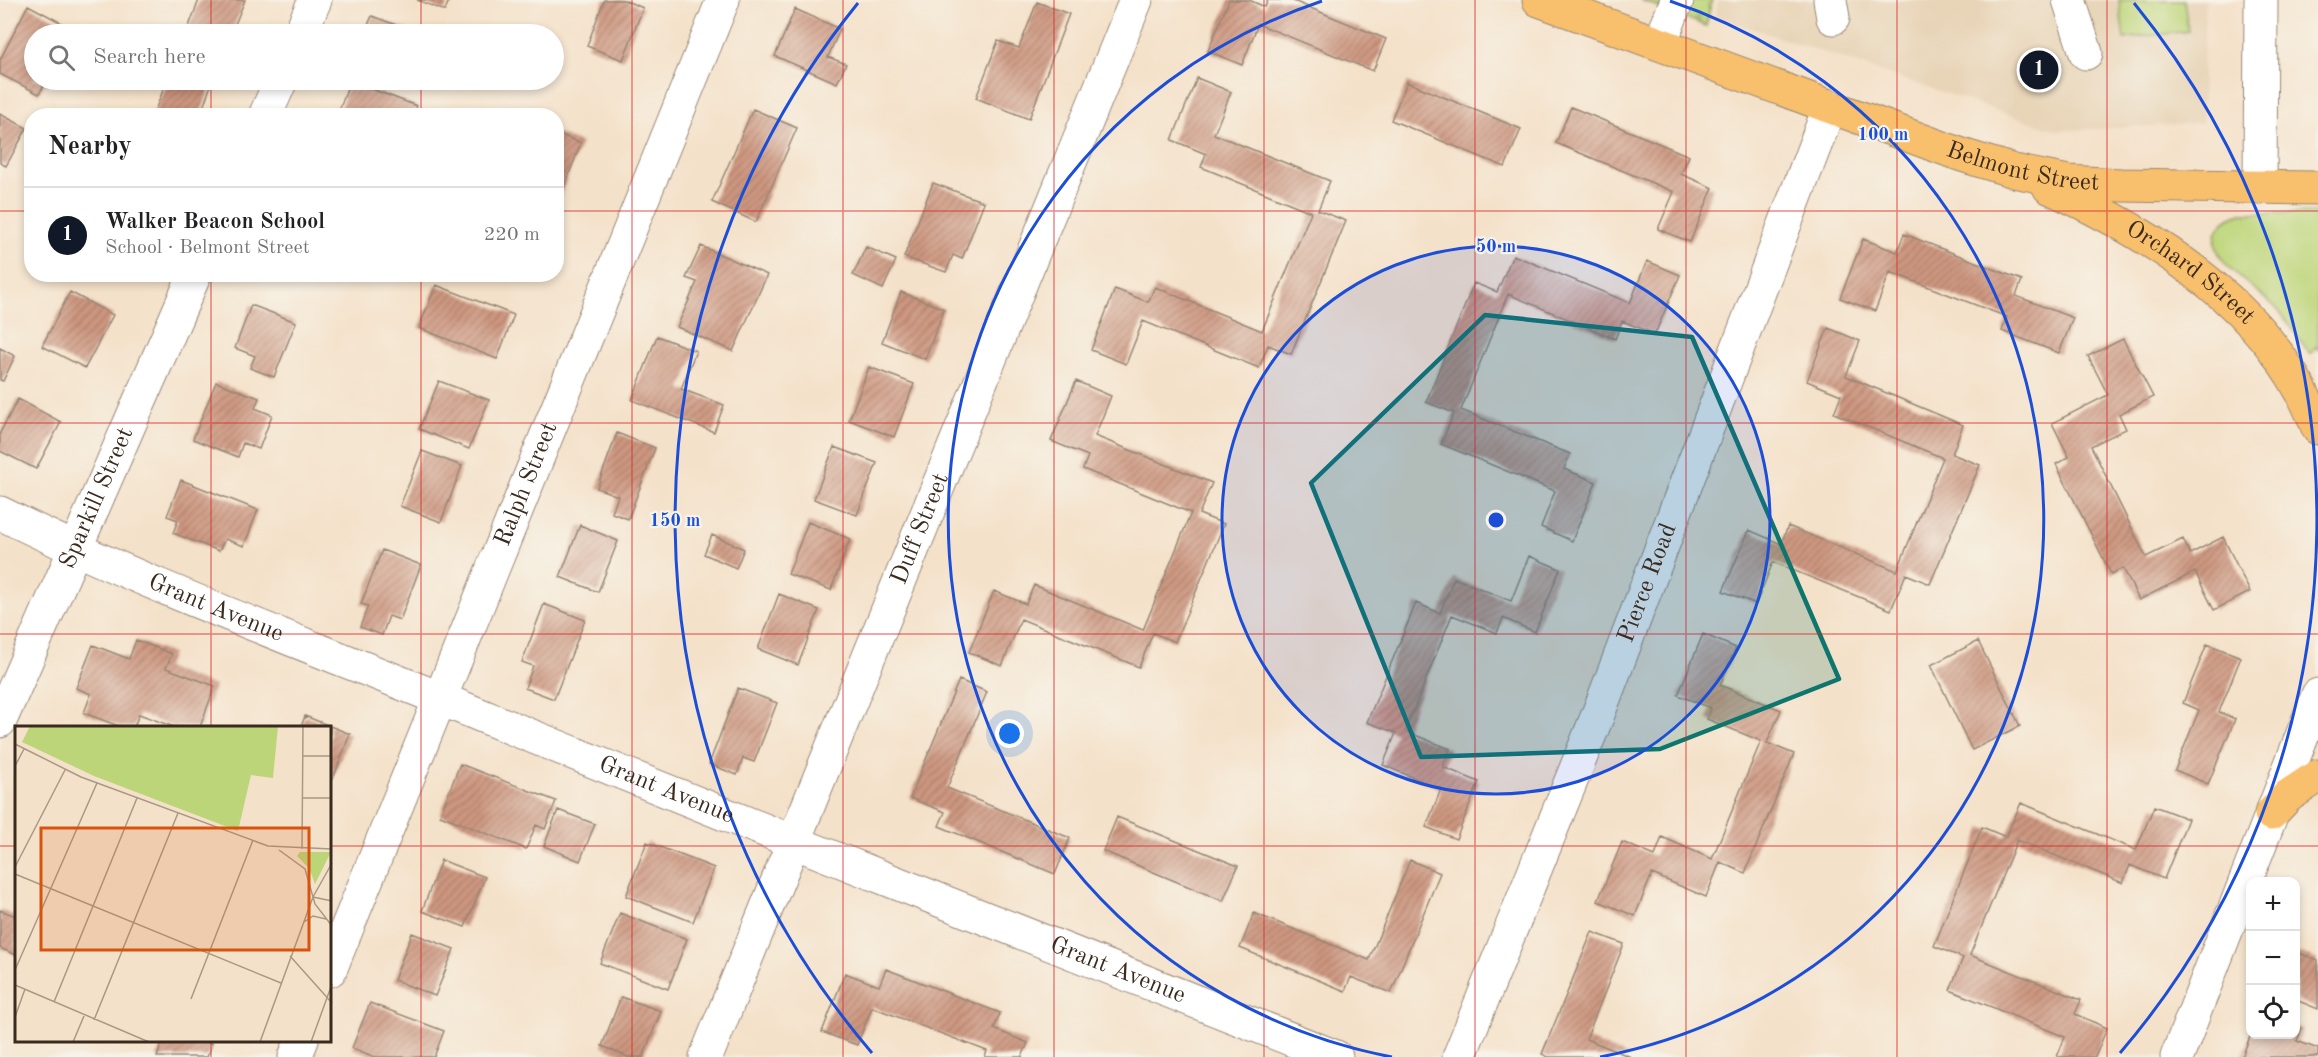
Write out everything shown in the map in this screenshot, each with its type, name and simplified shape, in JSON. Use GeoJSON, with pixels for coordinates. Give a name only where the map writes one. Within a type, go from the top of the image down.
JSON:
{"type":"FeatureCollection","features":[{"type":"Feature","properties":{"kind":"main road","name":"Belmont Street"},"geometry":{"type":"LineString","coordinates":[[1539,0],[2014,171],[2043,178],[2095,184],[2318,188]]}},
{"type":"Feature","properties":{"kind":"main road","name":"Orchard Street"},"geometry":{"type":"LineString","coordinates":[[2014,171],[2115,221],[2205,278],[2269,341],[2294,378],[2318,428]]}},
{"type":"Feature","properties":{"kind":"main road"},"geometry":{"type":"LineString","coordinates":[[2271,814],[2288,796],[2318,776]]}},
{"type":"Feature","properties":{"kind":"street"},"geometry":{"type":"LineString","coordinates":[[304,24],[315,0]]}},
{"type":"Feature","properties":{"kind":"street","name":"Ralph Street"},"geometry":{"type":"LineString","coordinates":[[332,965],[723,0]]}},
{"type":"Feature","properties":{"kind":"street","name":"Duff Street"},"geometry":{"type":"LineString","coordinates":[[706,1057],[1136,0]]}},
{"type":"Feature","properties":{"kind":"street"},"geometry":{"type":"LineString","coordinates":[[1660,44],[1677,0]]}},
{"type":"Feature","properties":{"kind":"street"},"geometry":{"type":"LineString","coordinates":[[2069,0],[2086,54]]}},
{"type":"Feature","properties":{"kind":"street"},"geometry":{"type":"LineString","coordinates":[[2260,188],[2261,0]]}},
{"type":"Feature","properties":{"kind":"street"},"geometry":{"type":"LineString","coordinates":[[269,108],[277,90]]}},
{"type":"Feature","properties":{"kind":"street","name":"Pierce Road"},"geometry":{"type":"LineString","coordinates":[[1459,1057],[1597,717],[1830,106]]}},
{"type":"Feature","properties":{"kind":"street","name":"Sparkill Street"},"geometry":{"type":"LineString","coordinates":[[0,721],[192,282]]}},
{"type":"Feature","properties":{"kind":"street","name":"Grant Avenue"},"geometry":{"type":"LineString","coordinates":[[0,513],[75,550],[439,699],[794,843],[1336,1057]]}},
{"type":"Feature","properties":{"kind":"street"},"geometry":{"type":"LineString","coordinates":[[2177,1057],[2318,695]]}},
{"type":"Feature","properties":{"kind":"street"},"geometry":{"type":"LineString","coordinates":[[295,1057],[302,1042]]}},
{"type":"Feature","properties":{"kind":"highlighted area"},"geometry":{"type":"Polygon","coordinates":[[[1485,315],[1692,337],[1839,679],[1660,749],[1421,757],[1311,483],[1485,315]]]}},
{"type":"Feature","properties":{"kind":"shaded area"},"geometry":{"type":"Polygon","coordinates":[[[1718,0],[2205,0],[2202,123],[2058,131],[1715,16],[1718,0]]]}},
{"type":"Feature","properties":{"kind":"green space"},"geometry":{"type":"Polygon","coordinates":[[[1641,0],[1712,0],[1706,26],[1641,0]]]}},
{"type":"Feature","properties":{"kind":"green space"},"geometry":{"type":"Polygon","coordinates":[[[2119,0],[2184,0],[2188,31],[2124,39],[2119,0]]]}},
{"type":"Feature","properties":{"kind":"green space"},"geometry":{"type":"Polygon","coordinates":[[[2242,213],[2318,213],[2318,350],[2316,347],[2310,354],[2277,309],[2236,274],[2219,254],[2216,243],[2219,228],[2227,219],[2242,213]]]}},
{"type":"Feature","properties":{"kind":"building"},"geometry":{"type":"Polygon","coordinates":[[[199,0],[245,0],[235,24],[190,24],[199,0]]]}},
{"type":"Feature","properties":{"kind":"building"},"geometry":{"type":"Polygon","coordinates":[[[417,0],[449,0],[445,11],[417,0]]]}},
{"type":"Feature","properties":{"kind":"building"},"geometry":{"type":"Polygon","coordinates":[[[604,0],[624,0],[643,8],[623,60],[587,46],[604,0]]]}},
{"type":"Feature","properties":{"kind":"building"},"geometry":{"type":"Polygon","coordinates":[[[1229,0],[1249,0],[1265,7],[1268,0],[1291,0],[1386,39],[1373,71],[1258,24],[1242,65],[1208,51],[1229,0]]]}},
{"type":"Feature","properties":{"kind":"building"},"geometry":{"type":"Polygon","coordinates":[[[1037,2],[1069,14],[1029,119],[976,98],[998,41],[1019,48],[1037,2]]]}},
{"type":"Feature","properties":{"kind":"building"},"geometry":{"type":"Polygon","coordinates":[[[28,5],[64,24],[24,24],[24,86],[0,74],[0,60],[28,5]]]}},
{"type":"Feature","properties":{"kind":"building"},"geometry":{"type":"Polygon","coordinates":[[[795,9],[840,29],[828,57],[846,64],[837,83],[775,56],[795,9]]]}},
{"type":"Feature","properties":{"kind":"building"},"geometry":{"type":"Polygon","coordinates":[[[372,16],[393,24],[368,24],[372,16]]]}},
{"type":"Feature","properties":{"kind":"building"},"geometry":{"type":"Polygon","coordinates":[[[1197,78],[1231,92],[1214,134],[1330,181],[1318,210],[1346,221],[1291,354],[1268,345],[1259,368],[1143,321],[1126,364],[1091,350],[1115,289],[1148,302],[1155,287],[1262,331],[1311,212],[1201,167],[1206,154],[1172,140],[1197,78]]]}},
{"type":"Feature","properties":{"kind":"building"},"geometry":{"type":"Polygon","coordinates":[[[1407,82],[1521,129],[1505,167],[1391,120],[1407,82]]]}},
{"type":"Feature","properties":{"kind":"building"},"geometry":{"type":"Polygon","coordinates":[[[163,90],[209,90],[203,108],[156,108],[163,90]]]}},
{"type":"Feature","properties":{"kind":"building"},"geometry":{"type":"Polygon","coordinates":[[[347,90],[374,90],[417,106],[416,108],[340,108],[347,90]]]}},
{"type":"Feature","properties":{"kind":"building"},"geometry":{"type":"Polygon","coordinates":[[[1571,107],[1689,156],[1681,174],[1713,188],[1690,242],[1658,229],[1674,192],[1556,143],[1571,107]]]}},
{"type":"Feature","properties":{"kind":"building"},"geometry":{"type":"Polygon","coordinates":[[[753,109],[797,128],[756,222],[712,202],[753,109]]]}},
{"type":"Feature","properties":{"kind":"building"},"geometry":{"type":"Polygon","coordinates":[[[0,114],[24,126],[24,133],[6,166],[0,163],[0,114]]]}},
{"type":"Feature","properties":{"kind":"building"},"geometry":{"type":"Polygon","coordinates":[[[564,136],[581,143],[564,187],[564,136]]]}},
{"type":"Feature","properties":{"kind":"building"},"geometry":{"type":"Polygon","coordinates":[[[933,183],[984,202],[962,259],[953,255],[946,272],[904,257],[933,183]]]}},
{"type":"Feature","properties":{"kind":"building"},"geometry":{"type":"Polygon","coordinates":[[[1904,234],[2022,280],[2016,296],[2073,318],[2059,353],[2002,331],[2007,317],[1890,272],[1875,311],[1840,298],[1863,239],[1897,252],[1904,234]]]}},
{"type":"Feature","properties":{"kind":"building"},"geometry":{"type":"Polygon","coordinates":[[[701,246],[767,275],[733,351],[677,327],[697,282],[686,278],[701,246]]]}},
{"type":"Feature","properties":{"kind":"building"},"geometry":{"type":"Polygon","coordinates":[[[866,247],[896,260],[883,289],[853,275],[866,247]]]}},
{"type":"Feature","properties":{"kind":"building"},"geometry":{"type":"Polygon","coordinates":[[[1513,255],[1630,303],[1647,261],[1680,275],[1655,334],[1622,321],[1615,339],[1508,294],[1461,410],[1570,454],[1564,469],[1596,482],[1572,541],[1541,527],[1555,491],[1441,444],[1454,413],[1426,402],[1474,283],[1497,292],[1513,255]]]}},
{"type":"Feature","properties":{"kind":"building"},"geometry":{"type":"Polygon","coordinates":[[[436,285],[514,315],[497,359],[419,328],[436,285]]]}},
{"type":"Feature","properties":{"kind":"building"},"geometry":{"type":"Polygon","coordinates":[[[70,292],[113,315],[85,368],[42,346],[70,292]]]}},
{"type":"Feature","properties":{"kind":"building"},"geometry":{"type":"Polygon","coordinates":[[[901,292],[944,309],[925,359],[882,342],[901,292]]]}},
{"type":"Feature","properties":{"kind":"building"},"geometry":{"type":"Polygon","coordinates":[[[251,305],[296,322],[274,377],[250,368],[255,356],[235,348],[251,305]]]}},
{"type":"Feature","properties":{"kind":"building"},"geometry":{"type":"Polygon","coordinates":[[[1828,328],[1860,341],[1846,376],[1963,425],[1952,454],[1980,465],[1930,584],[1906,574],[1891,610],[1773,562],[1756,604],[1723,591],[1749,530],[1781,544],[1788,526],[1897,571],[1943,458],[1834,413],[1841,395],[1807,381],[1828,328]]]}},
{"type":"Feature","properties":{"kind":"building"},"geometry":{"type":"Polygon","coordinates":[[[657,336],[696,351],[681,389],[724,405],[714,432],[632,400],[657,336]]]}},
{"type":"Feature","properties":{"kind":"building"},"geometry":{"type":"Polygon","coordinates":[[[2123,339],[2153,397],[2119,414],[2126,429],[2091,446],[2146,557],[2183,539],[2190,554],[2223,537],[2250,592],[2214,610],[2195,572],[2139,600],[2123,568],[2111,574],[2056,464],[2069,457],[2052,423],[2108,395],[2088,356],[2123,339]]]}},
{"type":"Feature","properties":{"kind":"building"},"geometry":{"type":"Polygon","coordinates":[[[0,348],[15,356],[3,381],[0,380],[0,348]]]}},
{"type":"Feature","properties":{"kind":"building"},"geometry":{"type":"Polygon","coordinates":[[[869,367],[914,384],[894,437],[849,420],[869,367]]]}},
{"type":"Feature","properties":{"kind":"building"},"geometry":{"type":"Polygon","coordinates":[[[439,381],[489,400],[469,449],[419,429],[439,381]]]}},
{"type":"Feature","properties":{"kind":"building"},"geometry":{"type":"Polygon","coordinates":[[[1076,381],[1111,396],[1095,436],[1212,483],[1199,514],[1224,524],[1175,642],[1153,633],[1139,667],[1021,619],[1002,666],[969,652],[994,591],[1026,604],[1034,585],[1143,630],[1191,513],[1083,469],[1088,456],[1051,441],[1076,381]]]}},
{"type":"Feature","properties":{"kind":"building"},"geometry":{"type":"Polygon","coordinates":[[[216,382],[259,398],[255,408],[272,415],[259,449],[243,443],[238,457],[193,439],[216,382]]]}},
{"type":"Feature","properties":{"kind":"building"},"geometry":{"type":"Polygon","coordinates":[[[18,399],[61,422],[36,469],[0,451],[0,433],[18,399]]]}},
{"type":"Feature","properties":{"kind":"building"},"geometry":{"type":"Polygon","coordinates":[[[617,433],[655,448],[628,519],[612,513],[618,496],[597,488],[617,433]]]}},
{"type":"Feature","properties":{"kind":"building"},"geometry":{"type":"Polygon","coordinates":[[[834,447],[877,463],[857,515],[814,499],[834,447]]]}},
{"type":"Feature","properties":{"kind":"building"},"geometry":{"type":"Polygon","coordinates":[[[422,451],[462,466],[441,522],[400,506],[422,451]]]}},
{"type":"Feature","properties":{"kind":"building"},"geometry":{"type":"Polygon","coordinates":[[[181,480],[258,510],[244,546],[225,539],[219,551],[173,533],[178,520],[167,516],[181,480]]]}},
{"type":"Feature","properties":{"kind":"building"},"geometry":{"type":"Polygon","coordinates":[[[808,522],[850,539],[831,590],[788,574],[808,522]]]}},
{"type":"Feature","properties":{"kind":"building"},"geometry":{"type":"Polygon","coordinates":[[[580,525],[618,541],[598,592],[560,577],[580,525]]]}},
{"type":"Feature","properties":{"kind":"building"},"geometry":{"type":"Polygon","coordinates":[[[712,535],[744,549],[736,568],[704,554],[712,535]]]}},
{"type":"Feature","properties":{"kind":"building"},"geometry":{"type":"Polygon","coordinates":[[[382,550],[421,565],[400,620],[389,616],[382,635],[360,627],[368,606],[361,604],[382,550]]]}},
{"type":"Feature","properties":{"kind":"building"},"geometry":{"type":"Polygon","coordinates":[[[1529,556],[1560,569],[1535,632],[1503,618],[1497,633],[1452,615],[1405,731],[1450,749],[1443,767],[1479,782],[1456,839],[1426,827],[1441,789],[1383,765],[1396,733],[1367,722],[1416,603],[1440,613],[1454,578],[1511,601],[1529,556]]]}},
{"type":"Feature","properties":{"kind":"building"},"geometry":{"type":"Polygon","coordinates":[[[779,594],[819,610],[798,665],[758,649],[779,594]]]}},
{"type":"Feature","properties":{"kind":"building"},"geometry":{"type":"Polygon","coordinates":[[[544,604],[585,620],[554,699],[525,688],[533,666],[522,662],[544,604]]]}},
{"type":"Feature","properties":{"kind":"building"},"geometry":{"type":"Polygon","coordinates":[[[1703,634],[1736,648],[1720,685],[1781,710],[1767,743],[1794,754],[1745,873],[1720,862],[1706,897],[1652,874],[1635,916],[1598,901],[1622,842],[1655,856],[1662,837],[1712,859],[1761,741],[1707,719],[1711,708],[1678,695],[1703,634]]]}},
{"type":"Feature","properties":{"kind":"building"},"geometry":{"type":"Polygon","coordinates":[[[136,640],[172,654],[166,668],[215,686],[200,726],[171,726],[139,714],[134,726],[118,726],[84,713],[91,694],[76,688],[93,645],[129,659],[136,640]]]}},
{"type":"Feature","properties":{"kind":"building"},"geometry":{"type":"Polygon","coordinates":[[[1978,641],[2020,726],[1972,750],[1931,665],[1978,641]]]}},
{"type":"Feature","properties":{"kind":"building"},"geometry":{"type":"Polygon","coordinates":[[[2207,644],[2241,657],[2219,712],[2235,719],[2208,784],[2175,770],[2199,710],[2183,703],[2207,644]]]}},
{"type":"Feature","properties":{"kind":"building"},"geometry":{"type":"Polygon","coordinates":[[[959,680],[987,692],[947,788],[1070,838],[1055,874],[939,826],[945,812],[910,798],[959,680]]]}},
{"type":"Feature","properties":{"kind":"building"},"geometry":{"type":"Polygon","coordinates":[[[738,688],[777,703],[754,762],[743,758],[737,775],[709,764],[738,688]]]}},
{"type":"Feature","properties":{"kind":"building"},"geometry":{"type":"Polygon","coordinates":[[[305,716],[330,726],[301,726],[305,716]]]}},
{"type":"Feature","properties":{"kind":"building"},"geometry":{"type":"Polygon","coordinates":[[[332,727],[350,734],[332,779],[332,727]]]}},
{"type":"Feature","properties":{"kind":"building"},"geometry":{"type":"Polygon","coordinates":[[[460,764],[556,801],[545,829],[536,825],[526,849],[440,815],[460,764]]]}},
{"type":"Feature","properties":{"kind":"building"},"geometry":{"type":"Polygon","coordinates":[[[2021,803],[2136,850],[2154,806],[2188,819],[2164,879],[2130,865],[2123,883],[2017,840],[1970,955],[2081,1000],[2075,1014],[2107,1028],[2095,1057],[2057,1057],[2065,1037],[1950,990],[1963,958],[1934,946],[1982,827],[2006,837],[2021,803]]]}},
{"type":"Feature","properties":{"kind":"building"},"geometry":{"type":"Polygon","coordinates":[[[558,810],[595,824],[580,861],[544,846],[558,810]]]}},
{"type":"Feature","properties":{"kind":"building"},"geometry":{"type":"Polygon","coordinates":[[[1117,817],[1238,866],[1223,901],[1103,851],[1117,817]]]}},
{"type":"Feature","properties":{"kind":"building"},"geometry":{"type":"Polygon","coordinates":[[[647,842],[714,868],[693,922],[626,896],[647,842]]]}},
{"type":"Feature","properties":{"kind":"building"},"geometry":{"type":"Polygon","coordinates":[[[441,860],[485,877],[465,927],[422,911],[441,860]]]}},
{"type":"Feature","properties":{"kind":"building"},"geometry":{"type":"Polygon","coordinates":[[[1410,860],[1440,873],[1391,993],[1351,977],[1345,991],[1240,948],[1254,913],[1369,960],[1410,860]]]}},
{"type":"Feature","properties":{"kind":"building"},"geometry":{"type":"Polygon","coordinates":[[[0,910],[15,916],[15,955],[0,948],[0,910]]]}},
{"type":"Feature","properties":{"kind":"building"},"geometry":{"type":"Polygon","coordinates":[[[620,913],[687,939],[668,989],[600,963],[620,913]]]}},
{"type":"Feature","properties":{"kind":"building"},"geometry":{"type":"Polygon","coordinates":[[[1592,932],[1624,944],[1586,1039],[1631,1057],[1548,1057],[1542,1054],[1592,932]]]}},
{"type":"Feature","properties":{"kind":"building"},"geometry":{"type":"Polygon","coordinates":[[[412,933],[454,949],[435,996],[394,980],[412,933]]]}},
{"type":"Feature","properties":{"kind":"building"},"geometry":{"type":"Polygon","coordinates":[[[2300,953],[2318,960],[2318,1009],[2300,1002],[2300,953]]]}},
{"type":"Feature","properties":{"kind":"building"},"geometry":{"type":"Polygon","coordinates":[[[886,969],[1000,1013],[994,1029],[1028,1043],[1022,1057],[985,1057],[987,1051],[872,1007],[857,1045],[822,1032],[845,973],[879,986],[886,969]]]}},
{"type":"Feature","properties":{"kind":"building"},"geometry":{"type":"Polygon","coordinates":[[[621,997],[661,1011],[643,1057],[628,1057],[602,1046],[621,997]]]}},
{"type":"Feature","properties":{"kind":"building"},"geometry":{"type":"Polygon","coordinates":[[[370,1003],[444,1031],[434,1057],[375,1057],[352,1048],[370,1003]]]}},
{"type":"Feature","properties":{"kind":"building"},"geometry":{"type":"Polygon","coordinates":[[[2249,1039],[2298,1039],[2297,1041],[2318,1049],[2318,1057],[2242,1057],[2249,1039]]]}},
{"type":"Feature","properties":{"kind":"building"},"geometry":{"type":"Polygon","coordinates":[[[162,1042],[208,1042],[212,1044],[207,1057],[157,1057],[162,1042]]]}},
{"type":"Feature","properties":{"kind":"place","name":"Walker Beacon School"},"geometry":{"type":"Point","coordinates":[2039,70]}}]}
